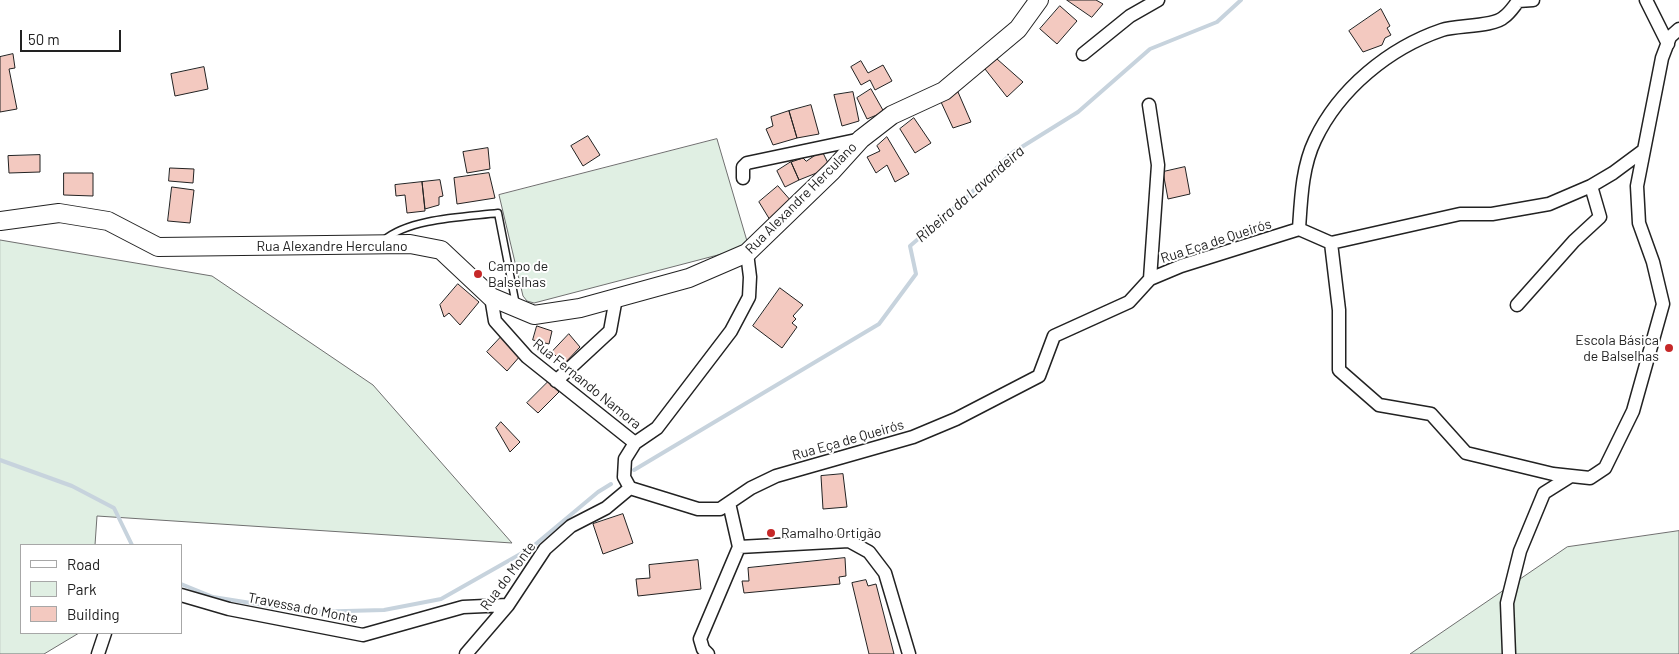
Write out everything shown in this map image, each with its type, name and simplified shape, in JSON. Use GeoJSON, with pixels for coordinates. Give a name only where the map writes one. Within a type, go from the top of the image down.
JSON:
{"type":"FeatureCollection","features":[{"type":"Feature","properties":{"kind":"street","name":"Rua Alexandre Herculano"},"geometry":{"type":"LineString","coordinates":[[0,221],[59,213],[108,221],[158,246],[410,244],[440,250],[491,297],[534,315],[550,313],[616,298],[689,278],[747,253],[832,171],[860,139],[892,115],[944,91],[952,85],[1018,29],[1039,0]]}},
{"type":"Feature","properties":{"kind":"street"},"geometry":{"type":"LineString","coordinates":[[1083,54],[1130,16],[1158,0]]}},
{"type":"Feature","properties":{"kind":"street"},"geometry":{"type":"LineString","coordinates":[[1533,0],[1519,0],[1503,19],[1442,30],[1390,55],[1368,70],[1329,116],[1315,140],[1302,185],[1299,229],[1331,243],[1460,214],[1492,214],[1549,204],[1591,186],[1613,173],[1644,150]]}},
{"type":"Feature","properties":{"kind":"street"},"geometry":{"type":"LineString","coordinates":[[1646,0],[1668,44]]}},
{"type":"Feature","properties":{"kind":"street"},"geometry":{"type":"LineString","coordinates":[[1331,243],[1339,310],[1338,370],[1379,405],[1431,414],[1466,454],[1590,478],[1605,468],[1633,411],[1663,304],[1653,262],[1639,223],[1637,186],[1662,58],[1670,37],[1679,29]]}},
{"type":"Feature","properties":{"kind":"street"},"geometry":{"type":"LineString","coordinates":[[1149,105],[1158,165],[1150,279]]}},
{"type":"Feature","properties":{"kind":"street"},"geometry":{"type":"LineString","coordinates":[[744,178],[743,167],[747,163],[860,139]]}},
{"type":"Feature","properties":{"kind":"street"},"geometry":{"type":"LineString","coordinates":[[1517,305],[1574,241],[1600,217],[1591,186]]}},
{"type":"Feature","properties":{"kind":"street","name":"Rua Eça de Queirós"},"geometry":{"type":"LineString","coordinates":[[630,488],[698,509],[720,509],[751,488],[776,476],[913,437],[956,419],[1039,376],[1054,336],[1129,302],[1150,279],[1181,266],[1299,229]]}},
{"type":"Feature","properties":{"kind":"street"},"geometry":{"type":"LineString","coordinates":[[630,488],[624,477],[625,459],[635,443],[657,428],[731,331],[749,297],[750,277],[747,253]]}},
{"type":"Feature","properties":{"kind":"street","name":"Rua Fernando Namora"},"geometry":{"type":"LineString","coordinates":[[491,297],[495,321],[528,357],[635,443]]}},
{"type":"Feature","properties":{"kind":"street"},"geometry":{"type":"LineString","coordinates":[[556,381],[610,331],[616,298]]}},
{"type":"Feature","properties":{"kind":"street"},"geometry":{"type":"LineString","coordinates":[[1509,654],[1507,603],[1520,551],[1544,493],[1572,476]]}},
{"type":"Feature","properties":{"kind":"street","name":"Rua do Monte"},"geometry":{"type":"LineString","coordinates":[[466,654],[508,605],[545,549],[571,526],[606,508],[630,488]]}},
{"type":"Feature","properties":{"kind":"street"},"geometry":{"type":"LineString","coordinates":[[708,654],[702,649],[700,639],[739,547],[729,503]]}},
{"type":"Feature","properties":{"kind":"street"},"geometry":{"type":"LineString","coordinates":[[739,547],[849,541],[869,552],[885,573],[910,654]]}},
{"type":"Feature","properties":{"kind":"street","name":"Travessa do Monte"},"geometry":{"type":"LineString","coordinates":[[182,595],[230,609],[363,635],[463,607],[508,605]]}},
{"type":"Feature","properties":{"kind":"street"},"geometry":{"type":"LineString","coordinates":[[98,654],[105,634]]}},
{"type":"Feature","properties":{"kind":"lane"},"geometry":{"type":"LineString","coordinates":[[378,245],[392,233],[430,222],[498,213],[517,309]]}},
{"type":"Feature","properties":{"kind":"green space"},"geometry":{"type":"Polygon","coordinates":[[[717,139],[747,241],[737,250],[534,303],[527,301],[523,296],[499,195],[717,139]]]}},
{"type":"Feature","properties":{"kind":"green space"},"geometry":{"type":"Polygon","coordinates":[[[0,240],[212,276],[373,385],[512,543],[97,516],[95,544],[20,544],[20,634],[77,634],[44,654],[0,654],[0,240]]]}},
{"type":"Feature","properties":{"kind":"green space"},"geometry":{"type":"Polygon","coordinates":[[[1679,531],[1679,654],[1410,654],[1567,547],[1679,531]]]}},
{"type":"Feature","properties":{"kind":"building"},"geometry":{"type":"Polygon","coordinates":[[[1067,0],[1096,0],[1103,4],[1092,17],[1067,0]]]}},
{"type":"Feature","properties":{"kind":"building"},"geometry":{"type":"Polygon","coordinates":[[[1060,6],[1077,21],[1057,44],[1040,29],[1060,6]]]}},
{"type":"Feature","properties":{"kind":"building"},"geometry":{"type":"Polygon","coordinates":[[[1381,9],[1390,26],[1387,28],[1391,35],[1385,38],[1382,45],[1363,52],[1349,31],[1381,9]]]}},
{"type":"Feature","properties":{"kind":"building"},"geometry":{"type":"Polygon","coordinates":[[[13,54],[15,68],[9,69],[17,109],[0,112],[0,57],[13,54]]]}},
{"type":"Feature","properties":{"kind":"building"},"geometry":{"type":"Polygon","coordinates":[[[997,59],[1023,82],[1007,97],[985,69],[997,59]]]}},
{"type":"Feature","properties":{"kind":"building"},"geometry":{"type":"Polygon","coordinates":[[[861,61],[868,73],[883,65],[892,81],[875,90],[870,80],[861,85],[851,67],[861,61]]]}},
{"type":"Feature","properties":{"kind":"building"},"geometry":{"type":"Polygon","coordinates":[[[204,67],[208,89],[175,96],[171,74],[204,67]]]}},
{"type":"Feature","properties":{"kind":"building"},"geometry":{"type":"Polygon","coordinates":[[[871,89],[884,112],[867,119],[857,98],[871,89]]]}},
{"type":"Feature","properties":{"kind":"building"},"geometry":{"type":"Polygon","coordinates":[[[853,92],[859,121],[842,126],[834,95],[853,92]]]}},
{"type":"Feature","properties":{"kind":"building"},"geometry":{"type":"Polygon","coordinates":[[[958,92],[971,122],[953,128],[941,102],[958,92]]]}},
{"type":"Feature","properties":{"kind":"building"},"geometry":{"type":"Polygon","coordinates":[[[811,105],[819,134],[797,138],[789,111],[811,105]]]}},
{"type":"Feature","properties":{"kind":"building"},"geometry":{"type":"Polygon","coordinates":[[[789,111],[797,138],[773,145],[766,129],[773,126],[771,117],[789,111]]]}},
{"type":"Feature","properties":{"kind":"building"},"geometry":{"type":"Polygon","coordinates":[[[914,118],[931,143],[915,153],[900,129],[914,118]]]}},
{"type":"Feature","properties":{"kind":"building"},"geometry":{"type":"Polygon","coordinates":[[[588,136],[600,155],[583,166],[571,146],[588,136]]]}},
{"type":"Feature","properties":{"kind":"building"},"geometry":{"type":"Polygon","coordinates":[[[887,137],[909,174],[895,182],[887,165],[876,173],[867,157],[880,151],[877,146],[887,137]]]}},
{"type":"Feature","properties":{"kind":"building"},"geometry":{"type":"Polygon","coordinates":[[[488,148],[490,169],[467,173],[463,152],[488,148]]]}},
{"type":"Feature","properties":{"kind":"building"},"geometry":{"type":"Polygon","coordinates":[[[822,151],[829,165],[824,170],[799,180],[791,162],[803,158],[806,161],[822,151]]]}},
{"type":"Feature","properties":{"kind":"building"},"geometry":{"type":"Polygon","coordinates":[[[40,155],[40,172],[9,173],[8,156],[40,155]]]}},
{"type":"Feature","properties":{"kind":"building"},"geometry":{"type":"Polygon","coordinates":[[[791,162],[799,180],[785,187],[777,171],[791,162]]]}},
{"type":"Feature","properties":{"kind":"building"},"geometry":{"type":"Polygon","coordinates":[[[1185,167],[1190,194],[1168,199],[1163,172],[1185,167]]]}},
{"type":"Feature","properties":{"kind":"building"},"geometry":{"type":"Polygon","coordinates":[[[170,168],[194,169],[193,183],[169,181],[170,168]]]}},
{"type":"Feature","properties":{"kind":"building"},"geometry":{"type":"Polygon","coordinates":[[[64,173],[93,173],[93,196],[64,195],[64,173]]]}},
{"type":"Feature","properties":{"kind":"building"},"geometry":{"type":"Polygon","coordinates":[[[489,173],[495,198],[457,204],[454,178],[489,173]]]}},
{"type":"Feature","properties":{"kind":"building"},"geometry":{"type":"Polygon","coordinates":[[[440,180],[443,196],[439,197],[439,205],[425,209],[422,182],[440,180]]]}},
{"type":"Feature","properties":{"kind":"building"},"geometry":{"type":"Polygon","coordinates":[[[422,182],[425,211],[407,213],[405,195],[396,196],[395,185],[422,182]]]}},
{"type":"Feature","properties":{"kind":"building"},"geometry":{"type":"Polygon","coordinates":[[[778,186],[792,202],[770,220],[759,202],[778,186]]]}},
{"type":"Feature","properties":{"kind":"building"},"geometry":{"type":"Polygon","coordinates":[[[172,187],[194,190],[190,223],[168,221],[172,187]]]}},
{"type":"Feature","properties":{"kind":"building"},"geometry":{"type":"Polygon","coordinates":[[[458,284],[479,302],[460,325],[449,313],[444,317],[440,305],[458,284]]]}},
{"type":"Feature","properties":{"kind":"building"},"geometry":{"type":"Polygon","coordinates":[[[780,288],[803,305],[793,316],[796,319],[792,323],[797,327],[782,348],[753,326],[780,288]]]}},
{"type":"Feature","properties":{"kind":"building"},"geometry":{"type":"Polygon","coordinates":[[[537,326],[552,331],[549,344],[533,340],[537,326]]]}},
{"type":"Feature","properties":{"kind":"building"},"geometry":{"type":"Polygon","coordinates":[[[569,334],[580,347],[564,364],[552,352],[569,334]]]}},
{"type":"Feature","properties":{"kind":"building"},"geometry":{"type":"Polygon","coordinates":[[[501,337],[521,355],[507,371],[487,352],[501,337]]]}},
{"type":"Feature","properties":{"kind":"building"},"geometry":{"type":"Polygon","coordinates":[[[548,382],[559,392],[538,413],[527,403],[548,382]]]}},
{"type":"Feature","properties":{"kind":"building"},"geometry":{"type":"Polygon","coordinates":[[[501,422],[520,442],[510,452],[496,428],[501,422]]]}},
{"type":"Feature","properties":{"kind":"building"},"geometry":{"type":"Polygon","coordinates":[[[843,474],[847,507],[823,509],[821,476],[843,474]]]}},
{"type":"Feature","properties":{"kind":"building"},"geometry":{"type":"Polygon","coordinates":[[[623,514],[633,543],[603,554],[593,524],[623,514]]]}},
{"type":"Feature","properties":{"kind":"building"},"geometry":{"type":"Polygon","coordinates":[[[845,558],[846,576],[839,577],[840,584],[744,593],[742,581],[749,581],[748,568],[845,558]]]}},
{"type":"Feature","properties":{"kind":"building"},"geometry":{"type":"Polygon","coordinates":[[[698,560],[701,589],[638,596],[636,579],[650,578],[649,565],[698,560]]]}},
{"type":"Feature","properties":{"kind":"building"},"geometry":{"type":"Polygon","coordinates":[[[866,580],[868,586],[876,584],[894,654],[869,654],[852,583],[866,580]]]}},
{"type":"Feature","properties":{"kind":"waterway","name":"Ribeira da Lavandeira"},"geometry":{"type":"LineString","coordinates":[[634,470],[879,324],[916,274],[910,246],[968,196],[1012,153],[1078,112],[1150,49],[1217,22],[1241,0]]}},
{"type":"Feature","properties":{"kind":"waterway","name":"Ribeira da Lavandeira"},"geometry":{"type":"LineString","coordinates":[[0,460],[72,486],[114,508],[132,544]]}},
{"type":"Feature","properties":{"kind":"waterway","name":"Ribeira da Lavandeira"},"geometry":{"type":"LineString","coordinates":[[182,584],[213,597],[308,612],[384,610],[441,599],[531,548],[598,492],[611,484]]}},
{"type":"Feature","properties":{"kind":"place","name":"Campo de Balselhas"},"geometry":{"type":"Point","coordinates":[478,274]}},
{"type":"Feature","properties":{"kind":"place","name":"Escola Básica de Balselhas"},"geometry":{"type":"Point","coordinates":[1669,348]}},
{"type":"Feature","properties":{"kind":"place","name":"Ramalho Ortigão"},"geometry":{"type":"Point","coordinates":[771,533]}}]}
